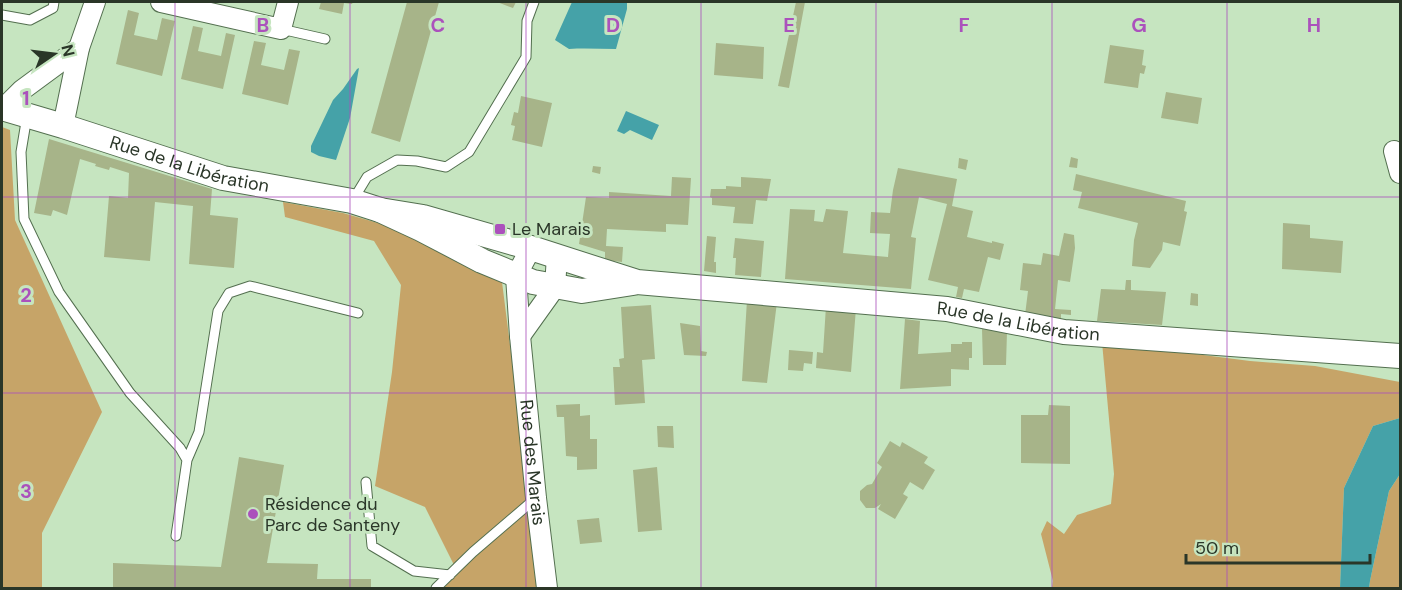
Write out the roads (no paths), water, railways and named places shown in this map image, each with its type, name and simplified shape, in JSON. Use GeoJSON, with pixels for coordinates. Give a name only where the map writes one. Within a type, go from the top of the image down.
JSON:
{"type":"FeatureCollection","features":[{"type":"Feature","properties":{"kind":"street"},"geometry":{"type":"LineString","coordinates":[[63,126],[79,48],[95,2]]}},
{"type":"Feature","properties":{"kind":"street"},"geometry":{"type":"LineString","coordinates":[[161,2],[281,29],[288,2]]}},
{"type":"Feature","properties":{"kind":"street"},"geometry":{"type":"LineString","coordinates":[[2,108],[22,90],[79,48]]}},
{"type":"Feature","properties":{"kind":"street","name":"Rue de la Libération"},"geometry":{"type":"LineString","coordinates":[[2,108],[223,177],[352,201],[380,210],[482,261],[533,282],[582,291],[637,282]]}},
{"type":"Feature","properties":{"kind":"street"},"geometry":{"type":"LineString","coordinates":[[1394,150],[1401,173]]}},
{"type":"Feature","properties":{"kind":"street","name":"Rue de la Libération"},"geometry":{"type":"LineString","coordinates":[[380,210],[423,217],[637,282],[948,309],[1064,332],[1401,356]]}},
{"type":"Feature","properties":{"kind":"street"},"geometry":{"type":"LineString","coordinates":[[516,276],[531,248]]}},
{"type":"Feature","properties":{"kind":"street"},"geometry":{"type":"LineString","coordinates":[[520,336],[555,287],[557,256]]}},
{"type":"Feature","properties":{"kind":"street","name":"Rue des Marais"},"geometry":{"type":"LineString","coordinates":[[516,276],[536,498],[547,588]]}},
{"type":"Feature","properties":{"kind":"lane"},"geometry":{"type":"LineString","coordinates":[[2,15],[30,20],[53,8],[54,2]]}},
{"type":"Feature","properties":{"kind":"lane"},"geometry":{"type":"LineString","coordinates":[[352,201],[367,177],[397,160],[417,161],[446,167],[469,152],[526,57],[527,21],[534,2]]}},
{"type":"Feature","properties":{"kind":"lane"},"geometry":{"type":"LineString","coordinates":[[281,29],[325,39]]}},
{"type":"Feature","properties":{"kind":"lane"},"geometry":{"type":"LineString","coordinates":[[27,116],[21,152],[24,219],[59,292],[130,393],[180,448],[187,460]]}},
{"type":"Feature","properties":{"kind":"lane"},"geometry":{"type":"LineString","coordinates":[[176,536],[187,460],[199,432],[218,311],[228,293],[250,286],[358,313]]}},
{"type":"Feature","properties":{"kind":"lane"},"geometry":{"type":"LineString","coordinates":[[366,482],[372,546],[414,571],[450,575]]}},
{"type":"Feature","properties":{"kind":"lane"},"geometry":{"type":"LineString","coordinates":[[436,588],[473,552],[536,498]]}},
{"type":"Feature","properties":{"kind":"water"},"geometry":{"type":"Polygon","coordinates":[[[572,2],[627,2],[616,49],[569,49],[555,40],[572,2]]]}},
{"type":"Feature","properties":{"kind":"water"},"geometry":{"type":"Polygon","coordinates":[[[359,68],[350,118],[336,160],[311,152],[311,146],[333,100],[359,68]]]}},
{"type":"Feature","properties":{"kind":"water"},"geometry":{"type":"Polygon","coordinates":[[[626,111],[659,125],[652,140],[630,130],[624,134],[617,131],[626,111]]]}},
{"type":"Feature","properties":{"kind":"water"},"geometry":{"type":"Polygon","coordinates":[[[1400,418],[1400,474],[1389,491],[1369,588],[1340,588],[1344,488],[1373,426],[1400,418]]]}},
{"type":"Feature","properties":{"kind":"place","name":"Le Marais"},"geometry":{"type":"Point","coordinates":[500,229]}},
{"type":"Feature","properties":{"kind":"place","name":"Résidence du Parc de Santeny"},"geometry":{"type":"Point","coordinates":[253,514]}}]}
